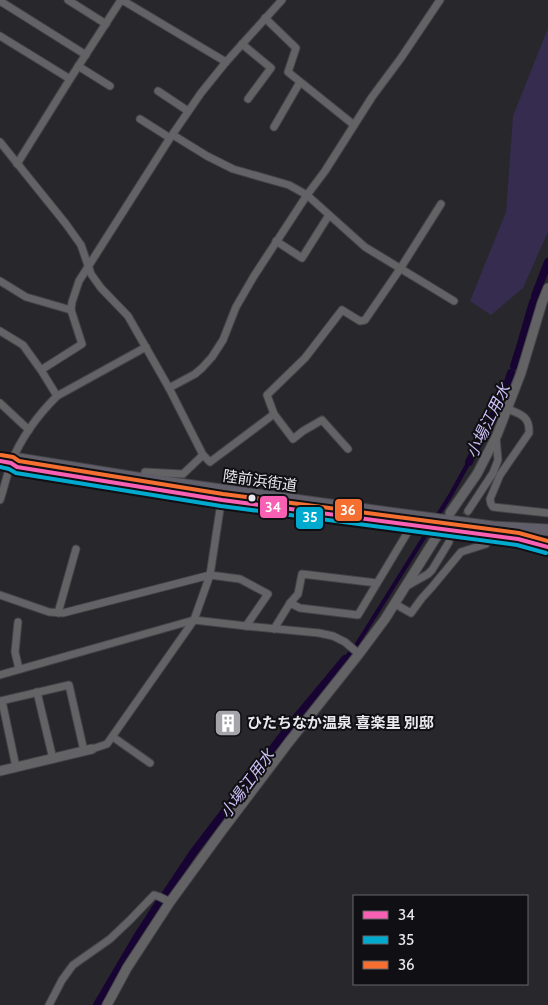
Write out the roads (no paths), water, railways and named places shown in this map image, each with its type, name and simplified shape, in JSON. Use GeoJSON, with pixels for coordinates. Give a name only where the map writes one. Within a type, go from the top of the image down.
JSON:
{"type":"FeatureCollection","features":[{"type":"Feature","properties":{"kind":"highway","name":"陸前浜街道"},"geometry":{"type":"LineString","coordinates":[[6,462],[19,459],[143,479],[223,496],[548,532]]}},
{"type":"Feature","properties":{"kind":"highway","name":"陸前浜街道"},"geometry":{"type":"LineString","coordinates":[[6,462],[17,467],[223,496],[412,526],[518,539],[548,545]]}},
{"type":"Feature","properties":{"kind":"street"},"geometry":{"type":"LineString","coordinates":[[68,0],[106,24]]}},
{"type":"Feature","properties":{"kind":"street"},"geometry":{"type":"LineString","coordinates":[[17,164],[121,0],[226,62]]}},
{"type":"Feature","properties":{"kind":"street"},"geometry":{"type":"LineString","coordinates":[[41,370],[82,344],[71,310],[79,281],[188,111],[226,62],[282,0]]}},
{"type":"Feature","properties":{"kind":"street"},"geometry":{"type":"LineString","coordinates":[[169,388],[194,374],[212,357],[223,340],[236,306],[254,276],[372,97],[440,0]]}},
{"type":"Feature","properties":{"kind":"street"},"geometry":{"type":"LineString","coordinates":[[0,1],[86,54]]}},
{"type":"Feature","properties":{"kind":"street"},"geometry":{"type":"LineString","coordinates":[[265,18],[296,48],[288,72],[354,125]]}},
{"type":"Feature","properties":{"kind":"street"},"geometry":{"type":"LineString","coordinates":[[0,36],[70,79]]}},
{"type":"Feature","properties":{"kind":"street"},"geometry":{"type":"LineString","coordinates":[[242,44],[270,68],[248,99]]}},
{"type":"Feature","properties":{"kind":"street"},"geometry":{"type":"LineString","coordinates":[[78,66],[110,86]]}},
{"type":"Feature","properties":{"kind":"street"},"geometry":{"type":"LineString","coordinates":[[274,127],[300,82]]}},
{"type":"Feature","properties":{"kind":"street"},"geometry":{"type":"LineString","coordinates":[[158,91],[188,111]]}},
{"type":"Feature","properties":{"kind":"street"},"geometry":{"type":"LineString","coordinates":[[140,119],[234,169],[289,185],[307,195],[365,247],[454,301]]}},
{"type":"Feature","properties":{"kind":"street"},"geometry":{"type":"LineString","coordinates":[[0,142],[81,245],[91,274],[101,288],[128,316],[169,388],[203,455],[210,462],[274,414]]}},
{"type":"Feature","properties":{"kind":"street"},"geometry":{"type":"LineString","coordinates":[[348,449],[322,420],[293,439],[274,414],[267,395],[304,358],[342,310],[360,321],[365,320],[441,204]]}},
{"type":"Feature","properties":{"kind":"street"},"geometry":{"type":"LineString","coordinates":[[276,242],[302,258],[330,215]]}},
{"type":"Feature","properties":{"kind":"street"},"geometry":{"type":"LineString","coordinates":[[0,281],[26,297],[71,310]]}},
{"type":"Feature","properties":{"kind":"street"},"geometry":{"type":"LineString","coordinates":[[450,513],[477,474],[508,409],[548,288]]}},
{"type":"Feature","properties":{"kind":"street"},"geometry":{"type":"LineString","coordinates":[[0,331],[23,345],[57,396]]}},
{"type":"Feature","properties":{"kind":"street"},"geometry":{"type":"LineString","coordinates":[[0,500],[6,462],[49,404],[57,396],[146,347]]}},
{"type":"Feature","properties":{"kind":"street"},"geometry":{"type":"LineString","coordinates":[[0,403],[29,430]]}},
{"type":"Feature","properties":{"kind":"street"},"geometry":{"type":"LineString","coordinates":[[508,409],[526,419],[529,433],[500,475],[490,500],[491,504],[493,507],[548,513]]}},
{"type":"Feature","properties":{"kind":"street"},"geometry":{"type":"LineString","coordinates":[[468,511],[493,473],[498,460],[496,436]]}},
{"type":"Feature","properties":{"kind":"street"},"geometry":{"type":"LineString","coordinates":[[143,479],[145,472],[183,474],[203,455]]}},
{"type":"Feature","properties":{"kind":"street"},"geometry":{"type":"LineString","coordinates":[[0,771],[88,750],[107,744],[113,737],[194,620],[210,575],[223,496]]}},
{"type":"Feature","properties":{"kind":"street"},"geometry":{"type":"LineString","coordinates":[[290,603],[300,608],[358,615],[412,526]]}},
{"type":"Feature","properties":{"kind":"street"},"geometry":{"type":"LineString","coordinates":[[107,1005],[127,968],[170,902],[289,742],[359,654],[395,604],[437,536]]}},
{"type":"Feature","properties":{"kind":"street"},"geometry":{"type":"LineString","coordinates":[[395,604],[411,613],[461,552],[486,544],[492,536]]}},
{"type":"Feature","properties":{"kind":"street"},"geometry":{"type":"LineString","coordinates":[[405,587],[432,570],[449,542]]}},
{"type":"Feature","properties":{"kind":"street"},"geometry":{"type":"LineString","coordinates":[[58,613],[76,549]]}},
{"type":"Feature","properties":{"kind":"street"},"geometry":{"type":"LineString","coordinates":[[274,629],[290,603],[298,594],[302,574],[377,583]]}},
{"type":"Feature","properties":{"kind":"street"},"geometry":{"type":"LineString","coordinates":[[0,595],[49,612],[63,613],[210,575],[240,579],[268,594],[246,626]]}},
{"type":"Feature","properties":{"kind":"street"},"geometry":{"type":"LineString","coordinates":[[0,675],[194,620],[319,633],[333,636],[345,642],[359,654]]}},
{"type":"Feature","properties":{"kind":"street"},"geometry":{"type":"LineString","coordinates":[[18,622],[15,652],[19,670]]}},
{"type":"Feature","properties":{"kind":"street"},"geometry":{"type":"LineString","coordinates":[[16,767],[1,701],[37,692],[69,685],[88,750]]}},
{"type":"Feature","properties":{"kind":"street"},"geometry":{"type":"LineString","coordinates":[[37,692],[53,759]]}},
{"type":"Feature","properties":{"kind":"street"},"geometry":{"type":"LineString","coordinates":[[113,737],[150,763]]}},
{"type":"Feature","properties":{"kind":"street"},"geometry":{"type":"LineString","coordinates":[[49,1005],[62,980],[74,965],[110,939],[154,895],[170,902]]}},
{"type":"Feature","properties":{"kind":"waterway","name":"小場江用水"},"geometry":{"type":"LineString","coordinates":[[535,296],[548,262]]}},
{"type":"Feature","properties":{"kind":"waterway","name":"小場江用水"},"geometry":{"type":"LineString","coordinates":[[514,366],[533,302]]}},
{"type":"Feature","properties":{"kind":"waterway","name":"小場江用水"},"geometry":{"type":"LineString","coordinates":[[469,462],[504,394],[511,373]]}},
{"type":"Feature","properties":{"kind":"waterway","name":"小場江用水"},"geometry":{"type":"LineString","coordinates":[[165,895],[193,853],[296,718],[345,659]]}},
{"type":"Feature","properties":{"kind":"waterway","name":"小場江用水"},"geometry":{"type":"LineString","coordinates":[[97,1005],[161,900]]}},
{"type":"Feature","properties":{"kind":"tunnel"},"geometry":{"type":"LineString","coordinates":[[449,542],[468,511]]}},
{"type":"Feature","properties":{"kind":"place","name":"ひたちなか温泉 喜楽里 別邸"},"geometry":{"type":"Point","coordinates":[228,723]}}]}
